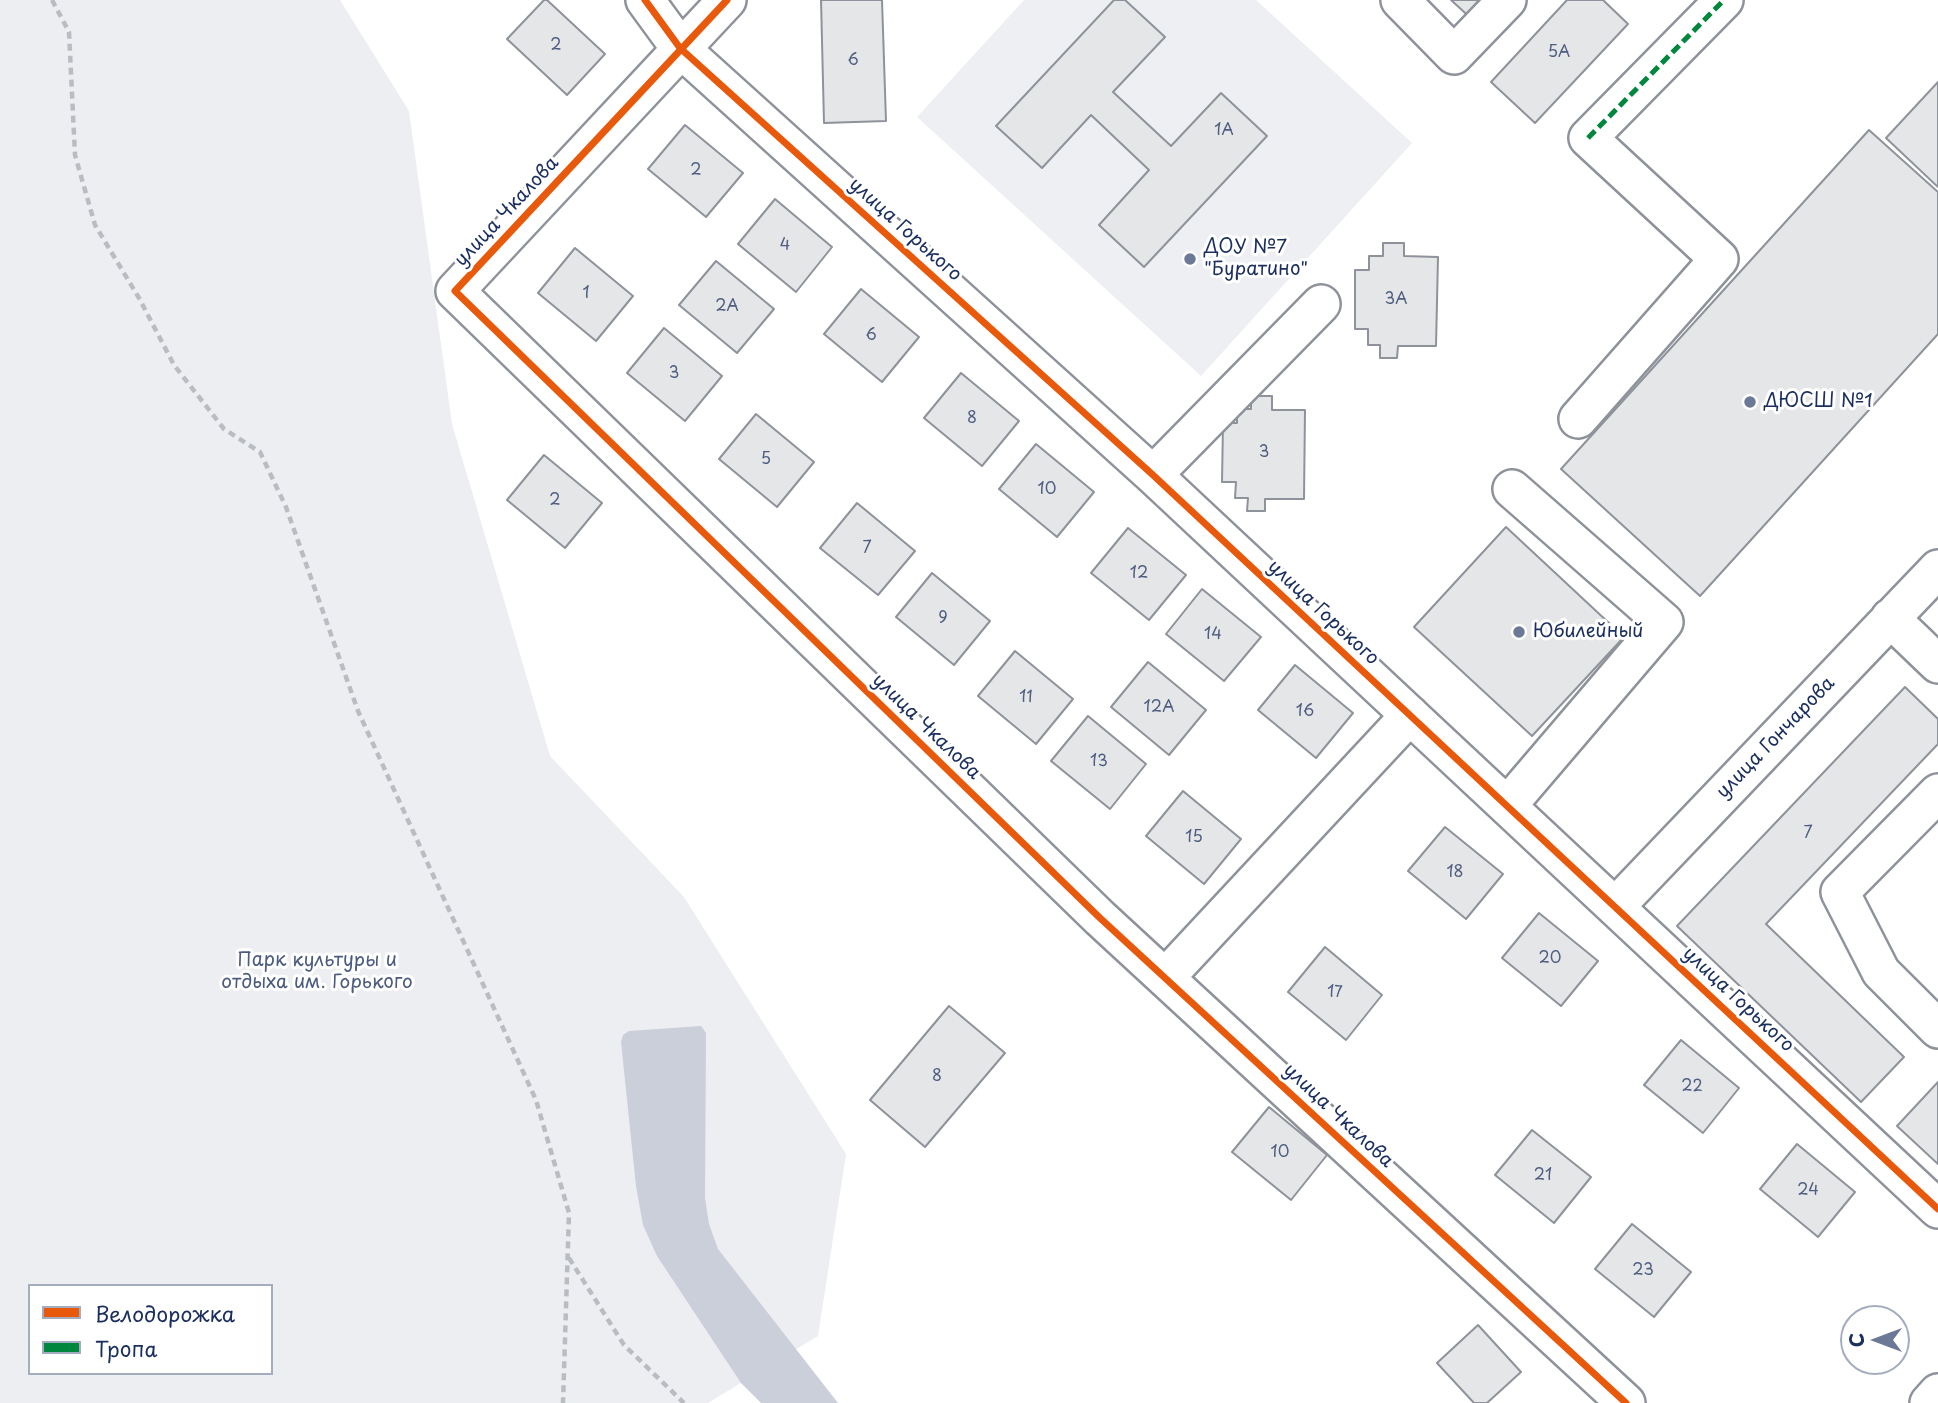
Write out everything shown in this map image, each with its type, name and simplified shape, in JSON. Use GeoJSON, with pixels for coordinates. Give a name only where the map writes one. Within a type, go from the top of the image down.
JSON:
{"type":"FeatureCollection","features":[{"type":"Feature","properties":{"kind":"street","name":"улица Горького"},"geometry":{"type":"LineString","coordinates":[[645,0],[680,48],[1153,475],[1938,1209]]}},
{"type":"Feature","properties":{"kind":"street"},"geometry":{"type":"LineString","coordinates":[[680,48],[727,0]]}},
{"type":"Feature","properties":{"kind":"street"},"geometry":{"type":"LineString","coordinates":[[1400,0],[1454,55],[1507,0]]}},
{"type":"Feature","properties":{"kind":"street"},"geometry":{"type":"LineString","coordinates":[[1578,419],[1719,259],[1588,138],[1724,0]]}},
{"type":"Feature","properties":{"kind":"street","name":"улица Чкалова"},"geometry":{"type":"LineString","coordinates":[[680,48],[455,291],[1100,918],[1626,1403]]}},
{"type":"Feature","properties":{"kind":"street"},"geometry":{"type":"LineString","coordinates":[[1153,475],[1321,304]]}},
{"type":"Feature","properties":{"kind":"street"},"geometry":{"type":"LineString","coordinates":[[1507,806],[1664,622],[1512,489]]}},
{"type":"Feature","properties":{"kind":"street","name":"улица Гончарова"},"geometry":{"type":"LineString","coordinates":[[1615,907],[1938,569]]}},
{"type":"Feature","properties":{"kind":"street"},"geometry":{"type":"LineString","coordinates":[[1890,618],[1938,664]]}},
{"type":"Feature","properties":{"kind":"street"},"geometry":{"type":"LineString","coordinates":[[1165,978],[1410,715]]}},
{"type":"Feature","properties":{"kind":"street"},"geometry":{"type":"LineString","coordinates":[[1938,793],[1840,892],[1881,972],[1938,1029]]}},
{"type":"Feature","properties":{"kind":"street"},"geometry":{"type":"LineString","coordinates":[[1929,1403],[1938,1393]]}},
{"type":"Feature","properties":{"kind":"path"},"geometry":{"type":"LineString","coordinates":[[52,0],[69,32],[75,155],[95,225],[139,298],[174,365],[224,429],[260,452],[286,507],[358,711],[536,1101],[569,1213],[563,1403]]}},
{"type":"Feature","properties":{"kind":"path"},"geometry":{"type":"LineString","coordinates":[[569,1257],[624,1345],[684,1403]]}},
{"type":"Feature","properties":{"kind":"shaded area","name":"ДОУ №7 \"Буратино\""},"geometry":{"type":"Polygon","coordinates":[[[1024,0],[1256,0],[1412,143],[1201,376],[917,117],[1024,0]]]}},
{"type":"Feature","properties":{"kind":"shaded area"},"geometry":{"type":"Polygon","coordinates":[[[701,1026],[706,1033],[705,1198],[709,1224],[718,1249],[838,1403],[761,1403],[741,1383],[657,1256],[643,1225],[636,1186],[621,1042],[623,1035],[629,1031],[701,1026]]]}},
{"type":"Feature","properties":{"kind":"green space","name":"Парк культуры и отдыха им. Горького"},"geometry":{"type":"Polygon","coordinates":[[[0,0],[340,0],[409,111],[452,424],[550,756],[684,897],[846,1154],[818,1336],[708,1403],[0,1403],[0,0]]]}},
{"type":"Feature","properties":{"kind":"building"},"geometry":{"type":"Polygon","coordinates":[[[544,0],[605,54],[567,95],[507,39],[544,0]]]}},
{"type":"Feature","properties":{"kind":"building"},"geometry":{"type":"Polygon","coordinates":[[[821,0],[882,0],[886,121],[824,123],[821,0]]]}},
{"type":"Feature","properties":{"kind":"building"},"geometry":{"type":"Polygon","coordinates":[[[1114,0],[1125,0],[1165,37],[1113,92],[1171,146],[1221,93],[1267,136],[1144,267],[1099,225],[1149,170],[1091,115],[1042,168],[996,126],[1114,0]]]}},
{"type":"Feature","properties":{"kind":"building"},"geometry":{"type":"Polygon","coordinates":[[[1451,0],[1495,0],[1475,22],[1451,0]]]}},
{"type":"Feature","properties":{"kind":"building"},"geometry":{"type":"Polygon","coordinates":[[[1567,0],[1603,0],[1628,24],[1535,123],[1491,82],[1567,0]]]}},
{"type":"Feature","properties":{"kind":"building"},"geometry":{"type":"Polygon","coordinates":[[[1938,82],[1938,187],[1886,138],[1938,82]]]}},
{"type":"Feature","properties":{"kind":"building"},"geometry":{"type":"Polygon","coordinates":[[[685,125],[743,173],[706,217],[648,169],[685,125]]]}},
{"type":"Feature","properties":{"kind":"building","name":"ДЮСШ №1"},"geometry":{"type":"Polygon","coordinates":[[[1869,130],[1938,192],[1938,334],[1700,596],[1561,469],[1869,130]]]}},
{"type":"Feature","properties":{"kind":"building"},"geometry":{"type":"Polygon","coordinates":[[[775,199],[832,247],[796,292],[738,244],[775,199]]]}},
{"type":"Feature","properties":{"kind":"building"},"geometry":{"type":"Polygon","coordinates":[[[1383,243],[1404,243],[1404,256],[1438,257],[1436,346],[1398,346],[1397,358],[1380,358],[1380,345],[1368,345],[1368,329],[1355,329],[1355,270],[1369,270],[1369,256],[1383,256],[1383,243]]]}},
{"type":"Feature","properties":{"kind":"building"},"geometry":{"type":"Polygon","coordinates":[[[575,248],[633,296],[596,341],[538,293],[575,248]]]}},
{"type":"Feature","properties":{"kind":"building"},"geometry":{"type":"Polygon","coordinates":[[[716,261],[774,309],[737,353],[679,305],[716,261]]]}},
{"type":"Feature","properties":{"kind":"building"},"geometry":{"type":"Polygon","coordinates":[[[861,289],[919,337],[882,382],[824,334],[861,289]]]}},
{"type":"Feature","properties":{"kind":"building"},"geometry":{"type":"Polygon","coordinates":[[[664,328],[722,376],[685,421],[627,373],[664,328]]]}},
{"type":"Feature","properties":{"kind":"building"},"geometry":{"type":"Polygon","coordinates":[[[961,373],[1019,421],[982,466],[924,418],[961,373]]]}},
{"type":"Feature","properties":{"kind":"building"},"geometry":{"type":"Polygon","coordinates":[[[1251,396],[1272,396],[1272,410],[1305,410],[1304,499],[1265,499],[1265,511],[1247,511],[1248,498],[1235,498],[1236,482],[1222,482],[1223,423],[1237,423],[1237,409],[1251,409],[1251,396]]]}},
{"type":"Feature","properties":{"kind":"building"},"geometry":{"type":"Polygon","coordinates":[[[756,414],[814,462],[777,507],[719,459],[756,414]]]}},
{"type":"Feature","properties":{"kind":"building"},"geometry":{"type":"Polygon","coordinates":[[[1036,444],[1094,492],[1057,537],[999,489],[1036,444]]]}},
{"type":"Feature","properties":{"kind":"building"},"geometry":{"type":"Polygon","coordinates":[[[544,455],[602,503],[565,548],[507,500],[544,455]]]}},
{"type":"Feature","properties":{"kind":"building"},"geometry":{"type":"Polygon","coordinates":[[[857,503],[915,551],[878,595],[820,548],[857,503]]]}},
{"type":"Feature","properties":{"kind":"building","name":"Юбилейный"},"geometry":{"type":"Polygon","coordinates":[[[1506,527],[1624,637],[1532,736],[1414,627],[1506,527]]]}},
{"type":"Feature","properties":{"kind":"building"},"geometry":{"type":"Polygon","coordinates":[[[1128,528],[1186,575],[1149,620],[1091,573],[1128,528]]]}},
{"type":"Feature","properties":{"kind":"building"},"geometry":{"type":"Polygon","coordinates":[[[932,573],[990,621],[954,665],[896,617],[932,573]]]}},
{"type":"Feature","properties":{"kind":"building"},"geometry":{"type":"Polygon","coordinates":[[[1202,589],[1261,637],[1224,681],[1166,634],[1202,589]]]}},
{"type":"Feature","properties":{"kind":"building"},"geometry":{"type":"Polygon","coordinates":[[[1015,651],[1073,699],[1036,744],[978,696],[1015,651]]]}},
{"type":"Feature","properties":{"kind":"building"},"geometry":{"type":"Polygon","coordinates":[[[1148,662],[1206,710],[1169,755],[1111,707],[1148,662]]]}},
{"type":"Feature","properties":{"kind":"building"},"geometry":{"type":"Polygon","coordinates":[[[1295,665],[1353,713],[1316,758],[1258,710],[1295,665]]]}},
{"type":"Feature","properties":{"kind":"building"},"geometry":{"type":"Polygon","coordinates":[[[1905,687],[1938,719],[1938,744],[1766,924],[1904,1057],[1861,1102],[1677,926],[1905,687]]]}},
{"type":"Feature","properties":{"kind":"building"},"geometry":{"type":"Polygon","coordinates":[[[1088,716],[1146,764],[1110,809],[1051,761],[1088,716]]]}},
{"type":"Feature","properties":{"kind":"building"},"geometry":{"type":"Polygon","coordinates":[[[1183,791],[1241,839],[1204,884],[1146,836],[1183,791]]]}},
{"type":"Feature","properties":{"kind":"building"},"geometry":{"type":"Polygon","coordinates":[[[1445,827],[1503,874],[1466,919],[1408,871],[1445,827]]]}},
{"type":"Feature","properties":{"kind":"building"},"geometry":{"type":"Polygon","coordinates":[[[1539,913],[1598,961],[1561,1006],[1502,958],[1539,913]]]}},
{"type":"Feature","properties":{"kind":"building"},"geometry":{"type":"Polygon","coordinates":[[[1325,947],[1382,995],[1346,1040],[1288,992],[1325,947]]]}},
{"type":"Feature","properties":{"kind":"building"},"geometry":{"type":"Polygon","coordinates":[[[949,1006],[1005,1053],[925,1147],[870,1100],[949,1006]]]}},
{"type":"Feature","properties":{"kind":"building"},"geometry":{"type":"Polygon","coordinates":[[[1681,1040],[1739,1088],[1703,1133],[1644,1085],[1681,1040]]]}},
{"type":"Feature","properties":{"kind":"building"},"geometry":{"type":"Polygon","coordinates":[[[1938,1082],[1938,1164],[1897,1126],[1938,1082]]]}},
{"type":"Feature","properties":{"kind":"building"},"geometry":{"type":"Polygon","coordinates":[[[1269,1107],[1327,1155],[1291,1200],[1232,1152],[1269,1107]]]}},
{"type":"Feature","properties":{"kind":"building"},"geometry":{"type":"Polygon","coordinates":[[[1532,1130],[1591,1177],[1554,1223],[1495,1175],[1532,1130]]]}},
{"type":"Feature","properties":{"kind":"building"},"geometry":{"type":"Polygon","coordinates":[[[1797,1144],[1855,1192],[1818,1237],[1760,1189],[1797,1144]]]}},
{"type":"Feature","properties":{"kind":"building"},"geometry":{"type":"Polygon","coordinates":[[[1632,1224],[1691,1272],[1654,1317],[1595,1269],[1632,1224]]]}},
{"type":"Feature","properties":{"kind":"building"},"geometry":{"type":"Polygon","coordinates":[[[1478,1325],[1521,1372],[1487,1403],[1474,1403],[1437,1363],[1478,1325]]]}},
{"type":"Feature","properties":{"kind":"marked path"},"geometry":{"type":"LineString","coordinates":[[1588,138],[1724,0]]}},
{"type":"Feature","properties":{"kind":"cycle path"},"geometry":{"type":"LineString","coordinates":[[645,0],[680,48],[1153,475],[1938,1209]]}},
{"type":"Feature","properties":{"kind":"cycle path"},"geometry":{"type":"LineString","coordinates":[[727,0],[455,291],[1100,918],[1626,1403]]}},
{"type":"Feature","properties":{"kind":"place","name":"ДОУ №7 \"Буратино\""},"geometry":{"type":"Point","coordinates":[1190,259]}},
{"type":"Feature","properties":{"kind":"place","name":"ДЮСШ №1"},"geometry":{"type":"Point","coordinates":[1750,402]}},
{"type":"Feature","properties":{"kind":"place","name":"Юбилейный"},"geometry":{"type":"Point","coordinates":[1519,632]}}]}
